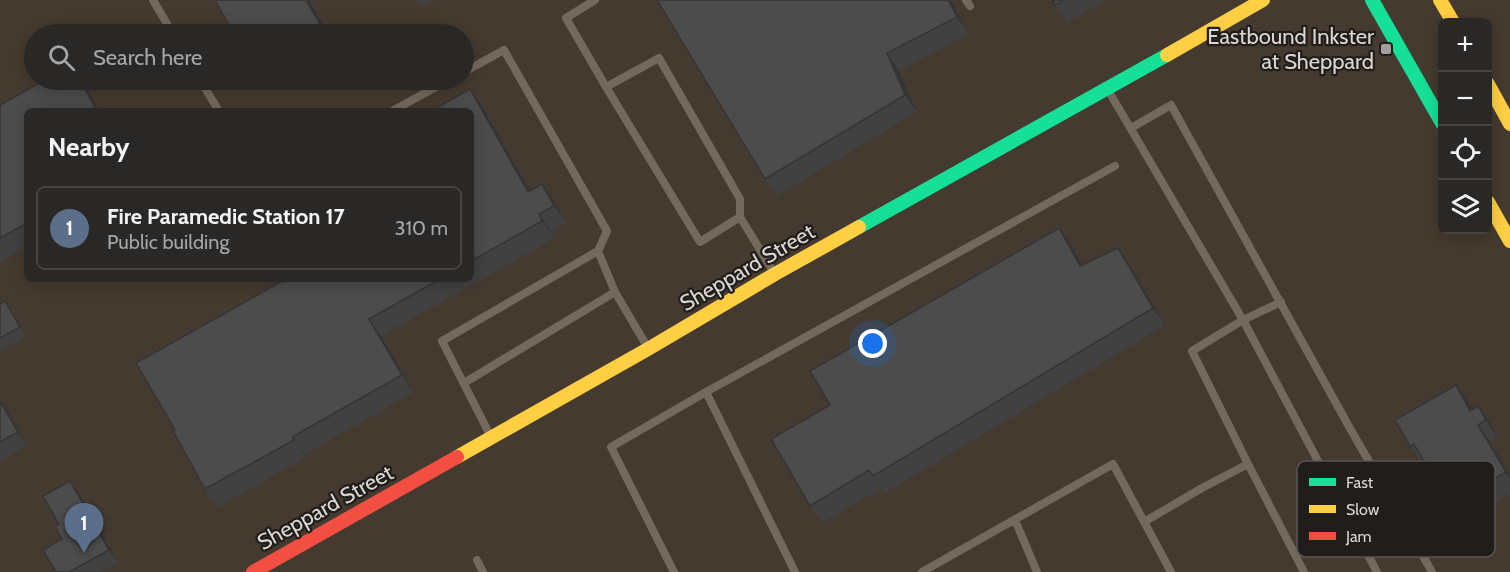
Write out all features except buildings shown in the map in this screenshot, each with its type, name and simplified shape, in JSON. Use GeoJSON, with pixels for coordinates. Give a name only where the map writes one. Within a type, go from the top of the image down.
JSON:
{"type":"FeatureCollection","features":[{"type":"Feature","properties":{"kind":"street","name":"Sheppard Street"},"geometry":{"type":"LineString","coordinates":[[253,572],[648,349],[775,274],[1263,0]]}},
{"type":"Feature","properties":{"kind":"street"},"geometry":{"type":"LineString","coordinates":[[1372,0],[1438,114]]}},
{"type":"Feature","properties":{"kind":"street"},"geometry":{"type":"LineString","coordinates":[[1440,0],[1451,18]]}},
{"type":"Feature","properties":{"kind":"street"},"geometry":{"type":"LineString","coordinates":[[1492,91],[1510,124]]}},
{"type":"Feature","properties":{"kind":"street"},"geometry":{"type":"LineString","coordinates":[[1492,209],[1510,241]]}},
{"type":"Feature","properties":{"kind":"lane"},"geometry":{"type":"LineString","coordinates":[[153,0],[168,24]]}},
{"type":"Feature","properties":{"kind":"lane"},"geometry":{"type":"LineString","coordinates":[[596,0],[566,18],[700,242],[740,217]]}},
{"type":"Feature","properties":{"kind":"lane"},"geometry":{"type":"LineString","coordinates":[[474,66],[504,50],[606,231],[598,251],[442,341],[492,438]]}},
{"type":"Feature","properties":{"kind":"lane"},"geometry":{"type":"LineString","coordinates":[[606,87],[659,58],[740,199],[740,217],[775,274]]}},
{"type":"Feature","properties":{"kind":"lane"},"geometry":{"type":"LineString","coordinates":[[1108,89],[1244,320],[1318,461]]}},
{"type":"Feature","properties":{"kind":"lane"},"geometry":{"type":"LineString","coordinates":[[206,90],[217,108]]}},
{"type":"Feature","properties":{"kind":"lane"},"geometry":{"type":"LineString","coordinates":[[398,108],[431,90]]}},
{"type":"Feature","properties":{"kind":"lane"},"geometry":{"type":"LineString","coordinates":[[1131,128],[1172,105],[1369,461]]}},
{"type":"Feature","properties":{"kind":"lane"},"geometry":{"type":"LineString","coordinates":[[674,572],[611,447],[1115,166]]}},
{"type":"Feature","properties":{"kind":"lane"},"geometry":{"type":"LineString","coordinates":[[598,251],[615,292],[648,349]]}},
{"type":"Feature","properties":{"kind":"lane"},"geometry":{"type":"LineString","coordinates":[[464,383],[615,292]]}},
{"type":"Feature","properties":{"kind":"lane"},"geometry":{"type":"LineString","coordinates":[[1281,302],[1244,320],[1192,351],[1304,572]]}},
{"type":"Feature","properties":{"kind":"lane"},"geometry":{"type":"LineString","coordinates":[[706,392],[795,572]]}},
{"type":"Feature","properties":{"kind":"lane"},"geometry":{"type":"LineString","coordinates":[[922,572],[934,569],[1113,464],[1171,572]]}},
{"type":"Feature","properties":{"kind":"lane"},"geometry":{"type":"LineString","coordinates":[[1144,522],[1248,464]]}},
{"type":"Feature","properties":{"kind":"lane"},"geometry":{"type":"LineString","coordinates":[[1015,520],[1037,572]]}},
{"type":"Feature","properties":{"kind":"lane"},"geometry":{"type":"LineString","coordinates":[[1369,557],[1377,572]]}},
{"type":"Feature","properties":{"kind":"lane"},"geometry":{"type":"LineString","coordinates":[[1423,557],[1432,572]]}},
{"type":"Feature","properties":{"kind":"lane"},"geometry":{"type":"LineString","coordinates":[[477,560],[483,572]]}},
{"type":"Feature","properties":{"kind":"shaded area"},"geometry":{"type":"Polygon","coordinates":[[[0,0],[1510,0],[1510,572],[0,572],[0,0]]]}},
{"type":"Feature","properties":{"kind":"traffic: fast"},"geometry":{"type":"LineString","coordinates":[[1372,0],[1438,116]]}},
{"type":"Feature","properties":{"kind":"traffic: fast"},"geometry":{"type":"LineString","coordinates":[[859,227],[1167,55]]}},
{"type":"Feature","properties":{"kind":"traffic: slow"},"geometry":{"type":"LineString","coordinates":[[1167,55],[1263,0]]}},
{"type":"Feature","properties":{"kind":"traffic: slow"},"geometry":{"type":"LineString","coordinates":[[1440,0],[1451,18]]}},
{"type":"Feature","properties":{"kind":"traffic: slow"},"geometry":{"type":"LineString","coordinates":[[1492,91],[1510,124]]}},
{"type":"Feature","properties":{"kind":"traffic: slow"},"geometry":{"type":"LineString","coordinates":[[1492,209],[1510,241]]}},
{"type":"Feature","properties":{"kind":"traffic: slow"},"geometry":{"type":"LineString","coordinates":[[457,457],[859,227]]}},
{"type":"Feature","properties":{"kind":"traffic: jam"},"geometry":{"type":"LineString","coordinates":[[253,572],[457,457]]}},
{"type":"Feature","properties":{"kind":"place","name":"Eastbound Inkster at Sheppard"},"geometry":{"type":"Point","coordinates":[1386,49]}},
{"type":"Feature","properties":{"kind":"place","name":"Fire Paramedic Station 17"},"geometry":{"type":"Point","coordinates":[84,553]}}]}
